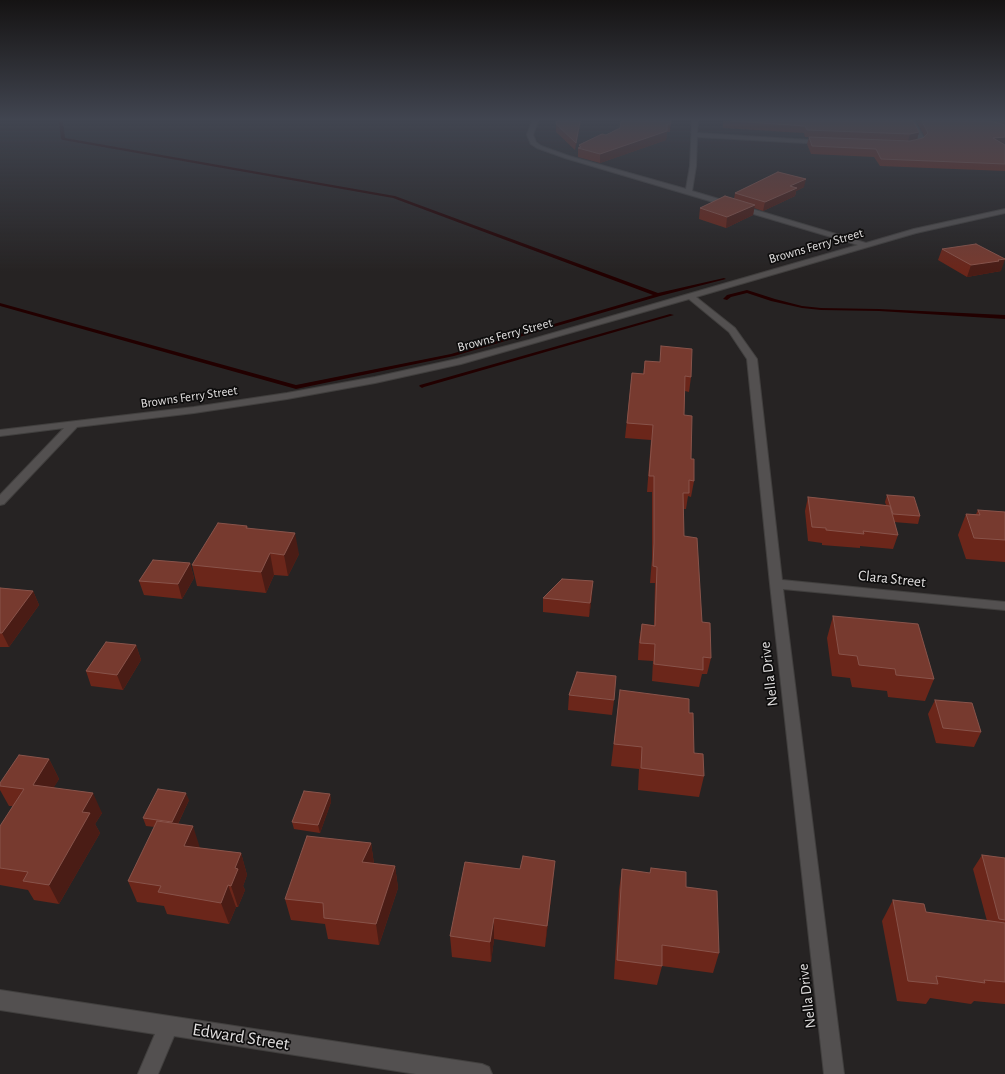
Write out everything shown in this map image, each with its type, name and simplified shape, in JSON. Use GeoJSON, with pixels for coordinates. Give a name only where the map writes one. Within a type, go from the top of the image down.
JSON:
{"type":"FeatureCollection","features":[{"type":"Feature","properties":{"kind":"street"},"geometry":{"type":"LineString","coordinates":[[616,171],[866,245]]}},
{"type":"Feature","properties":{"kind":"street"},"geometry":{"type":"LineString","coordinates":[[689,192],[691,171]]}},
{"type":"Feature","properties":{"kind":"street","name":"Browns Ferry Street"},"geometry":{"type":"LineString","coordinates":[[0,433],[194,410],[287,396],[375,380],[458,362],[914,231],[1005,211]]}},
{"type":"Feature","properties":{"kind":"street","name":"Nella Drive"},"geometry":{"type":"LineString","coordinates":[[690,296],[732,330],[752,359],[776,584],[834,1074]]}},
{"type":"Feature","properties":{"kind":"street"},"geometry":{"type":"LineString","coordinates":[[0,502],[73,425]]}},
{"type":"Feature","properties":{"kind":"street","name":"Clara Street"},"geometry":{"type":"LineString","coordinates":[[776,584],[1005,606]]}},
{"type":"Feature","properties":{"kind":"street","name":"Edward Street"},"geometry":{"type":"LineString","coordinates":[[0,1000],[482,1074]]}},
{"type":"Feature","properties":{"kind":"street"},"geometry":{"type":"LineString","coordinates":[[148,1074],[168,1026]]}},
{"type":"Feature","properties":{"kind":"building"},"geometry":{"type":"Polygon","coordinates":[[[778,172],[806,179],[790,186],[797,188],[765,202],[735,193],[778,172]]]}},
{"type":"Feature","properties":{"kind":"building"},"geometry":{"type":"Polygon","coordinates":[[[725,196],[755,205],[727,217],[700,208],[725,196]]]}},
{"type":"Feature","properties":{"kind":"building"},"geometry":{"type":"Polygon","coordinates":[[[976,244],[1005,259],[971,265],[942,249],[976,244]]]}},
{"type":"Feature","properties":{"kind":"building"},"geometry":{"type":"Polygon","coordinates":[[[661,346],[692,349],[691,377],[685,376],[684,415],[692,416],[691,459],[694,459],[694,481],[689,480],[689,493],[683,493],[684,536],[697,538],[702,622],[710,623],[711,658],[703,657],[703,670],[654,664],[655,644],[640,643],[642,624],[655,626],[657,567],[653,566],[654,476],[649,476],[653,425],[627,423],[632,373],[644,374],[645,361],[660,362],[661,346]]]}},
{"type":"Feature","properties":{"kind":"building"},"geometry":{"type":"Polygon","coordinates":[[[887,495],[914,497],[920,516],[893,514],[887,495]]]}},
{"type":"Feature","properties":{"kind":"building"},"geometry":{"type":"Polygon","coordinates":[[[808,497],[890,506],[898,535],[863,531],[864,534],[812,527],[808,497]]]}},
{"type":"Feature","properties":{"kind":"building"},"geometry":{"type":"Polygon","coordinates":[[[978,510],[1005,512],[1005,540],[974,538],[966,514],[980,515],[978,510]]]}},
{"type":"Feature","properties":{"kind":"building"},"geometry":{"type":"Polygon","coordinates":[[[218,523],[247,526],[246,528],[295,533],[284,555],[270,553],[261,572],[192,565],[218,523]]]}},
{"type":"Feature","properties":{"kind":"building"},"geometry":{"type":"Polygon","coordinates":[[[153,560],[190,563],[178,584],[139,581],[153,560]]]}},
{"type":"Feature","properties":{"kind":"building"},"geometry":{"type":"Polygon","coordinates":[[[562,579],[593,581],[590,603],[543,598],[562,579]]]}},
{"type":"Feature","properties":{"kind":"building"},"geometry":{"type":"Polygon","coordinates":[[[0,588],[33,591],[2,633],[0,633],[0,588]]]}},
{"type":"Feature","properties":{"kind":"building"},"geometry":{"type":"Polygon","coordinates":[[[833,616],[918,624],[934,679],[896,675],[895,669],[859,665],[857,656],[839,654],[833,616]]]}},
{"type":"Feature","properties":{"kind":"building"},"geometry":{"type":"Polygon","coordinates":[[[106,642],[136,645],[117,675],[86,671],[106,642]]]}},
{"type":"Feature","properties":{"kind":"building"},"geometry":{"type":"Polygon","coordinates":[[[577,672],[616,676],[614,700],[569,695],[577,672]]]}},
{"type":"Feature","properties":{"kind":"building"},"geometry":{"type":"Polygon","coordinates":[[[620,690],[689,699],[689,713],[693,713],[694,753],[703,754],[704,776],[641,768],[642,747],[614,744],[620,690]]]}},
{"type":"Feature","properties":{"kind":"building"},"geometry":{"type":"Polygon","coordinates":[[[935,700],[972,703],[981,732],[943,728],[935,700]]]}},
{"type":"Feature","properties":{"kind":"building"},"geometry":{"type":"Polygon","coordinates":[[[19,755],[49,759],[33,785],[93,793],[82,812],[90,813],[49,885],[23,881],[28,872],[0,868],[0,826],[24,789],[0,786],[0,783],[19,755]]]}},
{"type":"Feature","properties":{"kind":"building"},"geometry":{"type":"Polygon","coordinates":[[[158,789],[186,793],[172,822],[143,818],[158,789]]]}},
{"type":"Feature","properties":{"kind":"building"},"geometry":{"type":"Polygon","coordinates":[[[304,791],[330,794],[318,825],[292,822],[304,791]]]}},
{"type":"Feature","properties":{"kind":"building"},"geometry":{"type":"Polygon","coordinates":[[[157,821],[193,826],[184,846],[241,853],[235,868],[238,869],[231,886],[228,885],[221,903],[158,892],[161,886],[128,881],[157,821]]]}},
{"type":"Feature","properties":{"kind":"building"},"geometry":{"type":"Polygon","coordinates":[[[307,836],[371,843],[362,862],[395,866],[376,924],[324,918],[323,903],[285,899],[307,836]]]}},
{"type":"Feature","properties":{"kind":"building"},"geometry":{"type":"Polygon","coordinates":[[[982,855],[1005,858],[1005,920],[999,919],[982,855]]]}},
{"type":"Feature","properties":{"kind":"building"},"geometry":{"type":"Polygon","coordinates":[[[523,856],[555,861],[547,926],[494,918],[490,942],[450,936],[465,862],[520,869],[523,856]]]}},
{"type":"Feature","properties":{"kind":"building"},"geometry":{"type":"Polygon","coordinates":[[[651,868],[686,872],[686,887],[717,891],[719,953],[662,945],[662,966],[617,960],[622,869],[650,873],[651,868]]]}},
{"type":"Feature","properties":{"kind":"building"},"geometry":{"type":"Polygon","coordinates":[[[893,900],[924,904],[926,912],[1005,923],[1005,982],[984,980],[985,983],[936,976],[938,984],[908,981],[893,900]]]}},
{"type":"Feature","properties":{"kind":"waterway"},"geometry":{"type":"LineString","coordinates":[[246,171],[394,197],[658,295]]}},
{"type":"Feature","properties":{"kind":"waterway"},"geometry":{"type":"LineString","coordinates":[[658,295],[724,279]]}},
{"type":"Feature","properties":{"kind":"waterway"},"geometry":{"type":"LineString","coordinates":[[725,299],[729,296],[747,291],[773,300],[802,307],[821,309],[879,310],[1005,317]]}},
{"type":"Feature","properties":{"kind":"waterway"},"geometry":{"type":"LineString","coordinates":[[0,304],[296,387],[452,355],[658,295]]}},
{"type":"Feature","properties":{"kind":"waterway"},"geometry":{"type":"LineString","coordinates":[[422,386],[672,315]]}}]}
